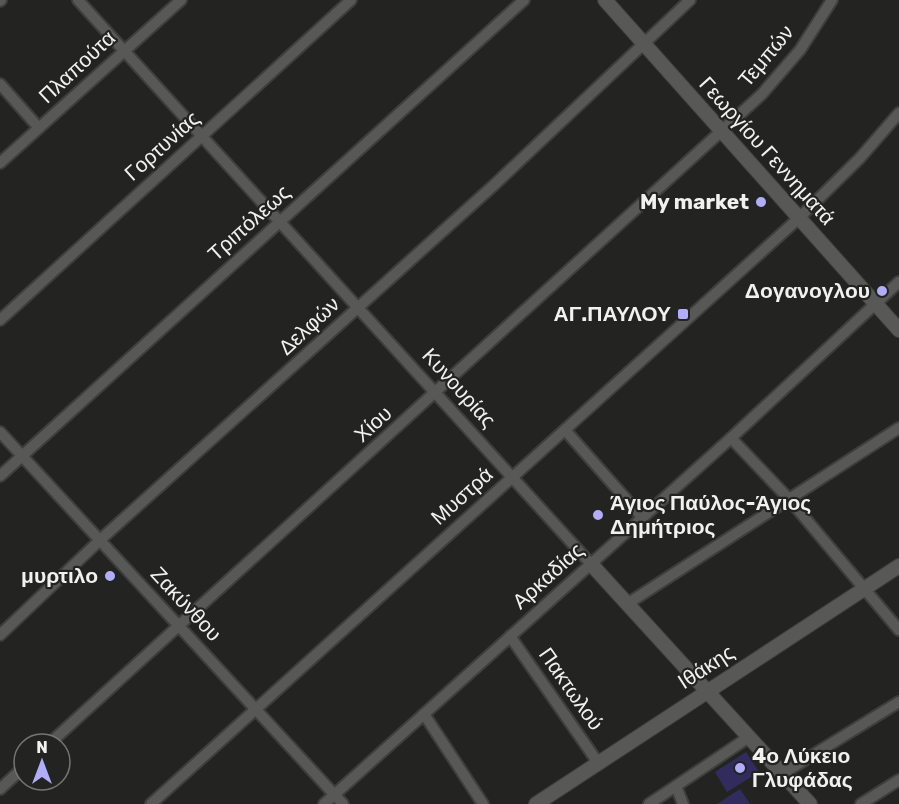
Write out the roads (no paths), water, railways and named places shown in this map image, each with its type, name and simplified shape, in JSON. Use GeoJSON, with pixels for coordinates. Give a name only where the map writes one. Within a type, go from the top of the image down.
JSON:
{"type":"FeatureCollection","features":[{"type":"Feature","properties":{"kind":"street","name":"Κυνουρίας"},"geometry":{"type":"LineString","coordinates":[[78,0],[810,804]]}},
{"type":"Feature","properties":{"kind":"street","name":"Πλαπούτα"},"geometry":{"type":"LineString","coordinates":[[0,163],[180,0]]}},
{"type":"Feature","properties":{"kind":"street","name":"Γορτυνίας"},"geometry":{"type":"LineString","coordinates":[[0,320],[351,0]]}},
{"type":"Feature","properties":{"kind":"street","name":"Τριπόλεως"},"geometry":{"type":"LineString","coordinates":[[0,476],[524,0]]}},
{"type":"Feature","properties":{"kind":"street","name":"Γεωργίου Γεννηματά"},"geometry":{"type":"LineString","coordinates":[[605,0],[899,330]]}},
{"type":"Feature","properties":{"kind":"street","name":"Δελφών"},"geometry":{"type":"LineString","coordinates":[[0,635],[100,540],[645,45],[690,0]]}},
{"type":"Feature","properties":{"kind":"street","name":"Τεμπών"},"geometry":{"type":"LineString","coordinates":[[722,132],[762,94],[800,50],[832,0]]}},
{"type":"Feature","properties":{"kind":"street"},"geometry":{"type":"LineString","coordinates":[[0,84],[39,128]]}},
{"type":"Feature","properties":{"kind":"street","name":"Μυστρά"},"geometry":{"type":"LineString","coordinates":[[151,804],[799,218],[860,158],[899,113]]}},
{"type":"Feature","properties":{"kind":"street","name":"Χίου"},"geometry":{"type":"LineString","coordinates":[[63,732],[722,132]]}},
{"type":"Feature","properties":{"kind":"street","name":"Αρκαδίας"},"geometry":{"type":"LineString","coordinates":[[324,804],[731,438],[899,282]]}},
{"type":"Feature","properties":{"kind":"street"},"geometry":{"type":"LineString","coordinates":[[627,604],[899,428]]}},
{"type":"Feature","properties":{"kind":"street"},"geometry":{"type":"LineString","coordinates":[[565,430],[642,517]]}},
{"type":"Feature","properties":{"kind":"street","name":"Ζακύνθου"},"geometry":{"type":"LineString","coordinates":[[0,432],[343,804]]}},
{"type":"Feature","properties":{"kind":"street"},"geometry":{"type":"LineString","coordinates":[[731,438],[789,499],[863,590],[899,630]]}},
{"type":"Feature","properties":{"kind":"street","name":"Ιθάκης"},"geometry":{"type":"LineString","coordinates":[[536,804],[599,764],[706,690],[899,566]]}},
{"type":"Feature","properties":{"kind":"street","name":"Πακτωλού"},"geometry":{"type":"LineString","coordinates":[[510,636],[599,764]]}},
{"type":"Feature","properties":{"kind":"street"},"geometry":{"type":"LineString","coordinates":[[782,774],[899,702]]}},
{"type":"Feature","properties":{"kind":"street"},"geometry":{"type":"LineString","coordinates":[[424,714],[483,804]]}},
{"type":"Feature","properties":{"kind":"street"},"geometry":{"type":"LineString","coordinates":[[649,804],[749,737]]}},
{"type":"Feature","properties":{"kind":"street"},"geometry":{"type":"LineString","coordinates":[[0,789],[12,778]]}},
{"type":"Feature","properties":{"kind":"street"},"geometry":{"type":"LineString","coordinates":[[861,804],[899,780]]}},
{"type":"Feature","properties":{"kind":"street"},"geometry":{"type":"LineString","coordinates":[[676,786],[683,804]]}},
{"type":"Feature","properties":{"kind":"place","name":"My market"},"geometry":{"type":"Point","coordinates":[761,202]}},
{"type":"Feature","properties":{"kind":"place","name":"Δογανογλου"},"geometry":{"type":"Point","coordinates":[882,291]}},
{"type":"Feature","properties":{"kind":"place","name":"ΑΓ.ΠΑΥΛΟΥ"},"geometry":{"type":"Point","coordinates":[683,314]}},
{"type":"Feature","properties":{"kind":"place","name":"Άγιος Παύλος-Άγιος Δημήτριος"},"geometry":{"type":"Point","coordinates":[598,515]}},
{"type":"Feature","properties":{"kind":"place","name":"μυρτιλο"},"geometry":{"type":"Point","coordinates":[110,576]}},
{"type":"Feature","properties":{"kind":"place","name":"4ο Λύκειο Γλυφάδας"},"geometry":{"type":"Point","coordinates":[740,768]}}]}
